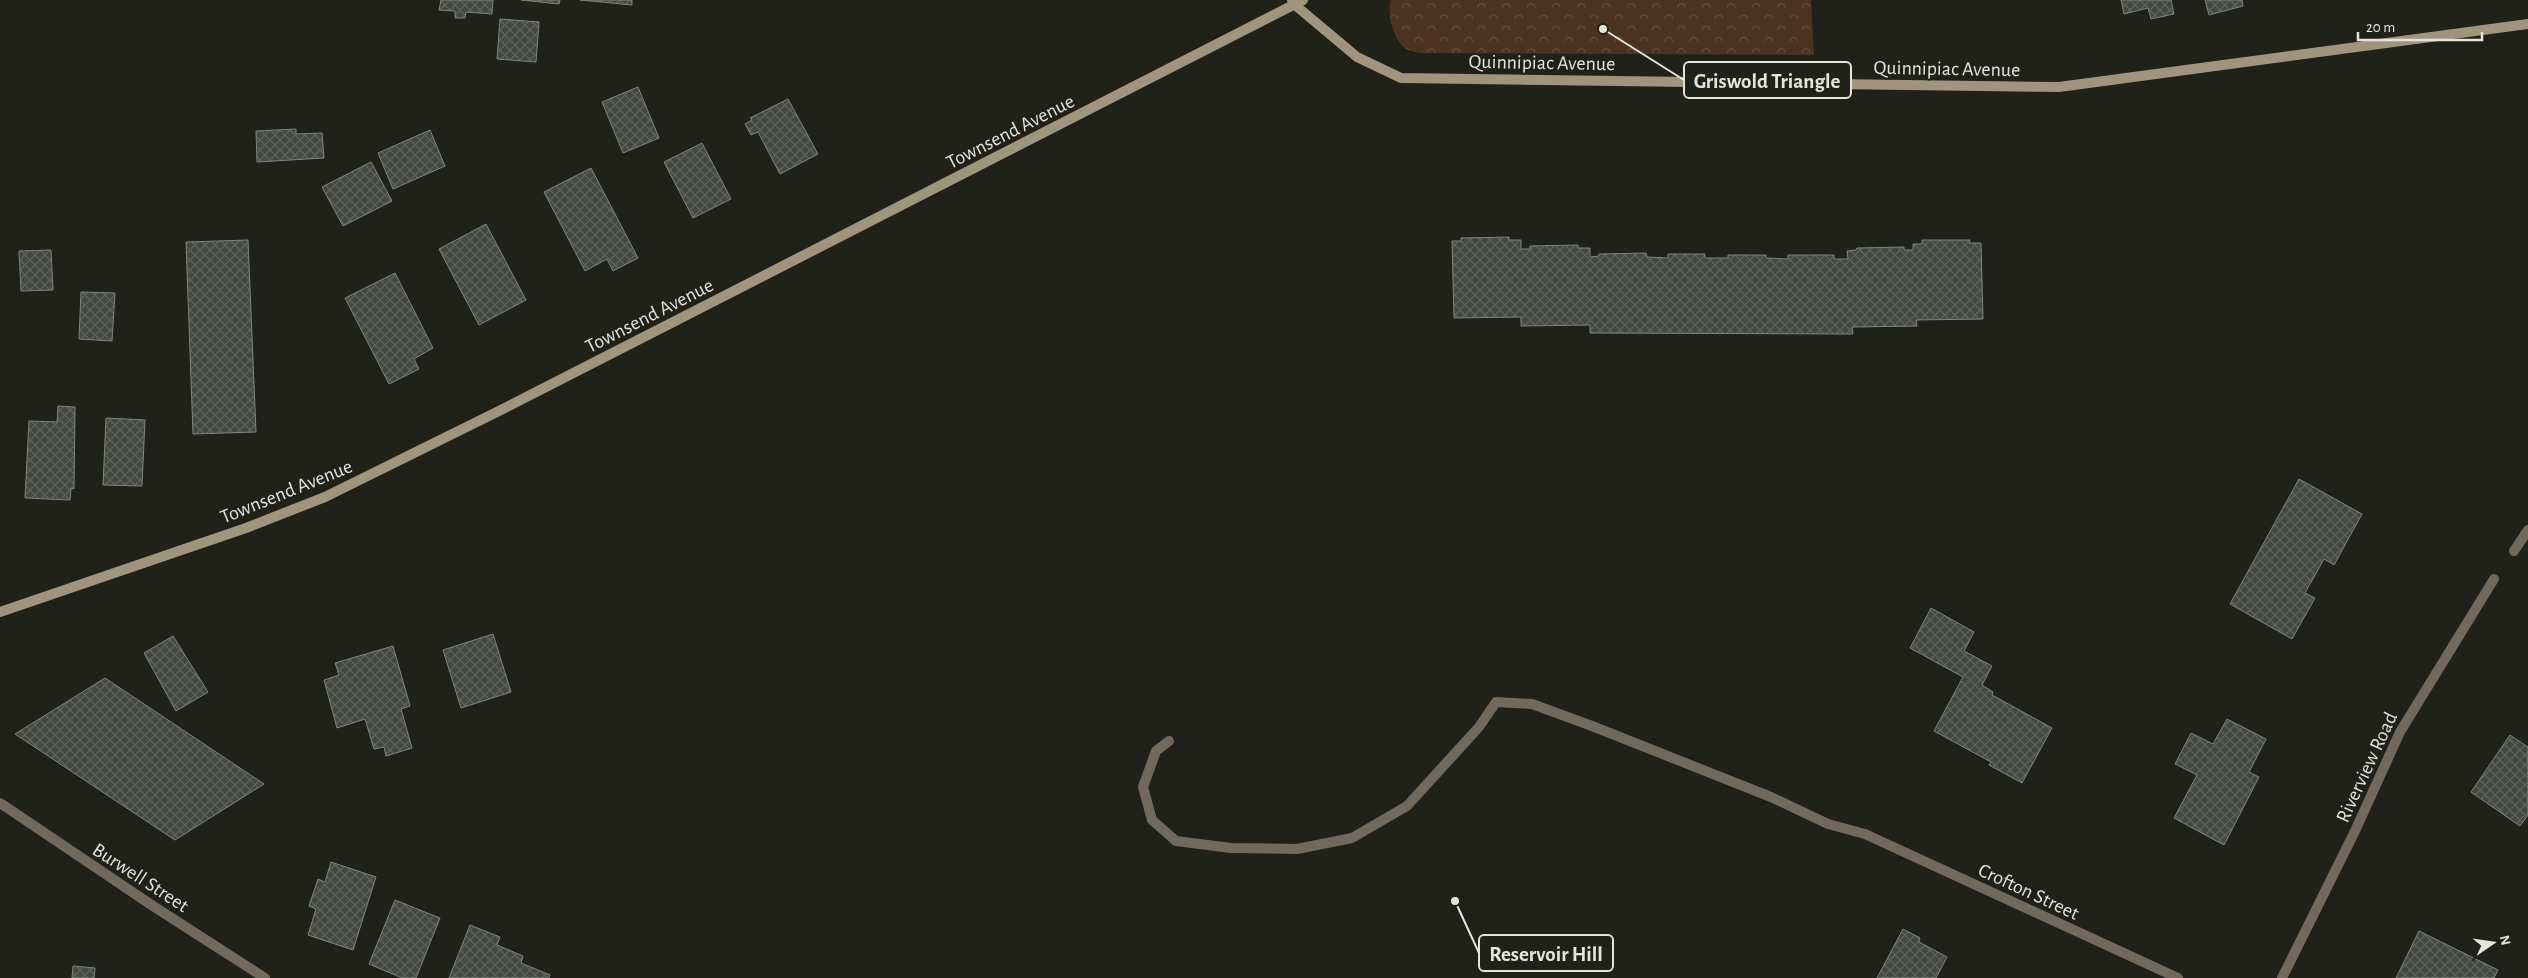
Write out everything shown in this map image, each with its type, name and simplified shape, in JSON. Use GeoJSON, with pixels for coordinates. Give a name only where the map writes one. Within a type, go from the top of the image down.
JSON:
{"type":"FeatureCollection","features":[{"type":"Feature","properties":{"kind":"main road","name":"Quinnipiac Avenue"},"geometry":{"type":"LineString","coordinates":[[1297,2],[1357,57],[1401,78],[2059,87],[2528,24]]}},
{"type":"Feature","properties":{"kind":"main road","name":"Townsend Avenue"},"geometry":{"type":"LineString","coordinates":[[0,612],[246,528],[325,497],[505,408],[1297,2]]}},
{"type":"Feature","properties":{"kind":"street"},"geometry":{"type":"LineString","coordinates":[[2514,551],[2528,530]]}},
{"type":"Feature","properties":{"kind":"street","name":"Riverview Road"},"geometry":{"type":"LineString","coordinates":[[2282,978],[2355,832],[2400,732],[2494,579]]}},
{"type":"Feature","properties":{"kind":"street","name":"Crofton Street"},"geometry":{"type":"LineString","coordinates":[[1169,741],[1156,751],[1143,786],[1152,820],[1176,840],[1231,848],[1296,849],[1352,838],[1407,806],[1479,727],[1496,702],[1532,704],[1771,797],[1828,824],[1865,834],[2178,978]]}},
{"type":"Feature","properties":{"kind":"street","name":"Burwell Street"},"geometry":{"type":"LineString","coordinates":[[0,803],[145,901],[265,978]]}},
{"type":"Feature","properties":{"kind":"green space"},"geometry":{"type":"Polygon","coordinates":[[[1391,0],[1811,0],[1814,55],[1420,53],[1410,51],[1403,46],[1395,35],[1390,20],[1391,0]]]}},
{"type":"Feature","properties":{"kind":"building"},"geometry":{"type":"Polygon","coordinates":[[[441,0],[493,0],[492,14],[466,12],[465,18],[455,18],[455,11],[439,10],[441,0]]]}},
{"type":"Feature","properties":{"kind":"building"},"geometry":{"type":"Polygon","coordinates":[[[521,0],[560,0],[559,4],[521,0]]]}},
{"type":"Feature","properties":{"kind":"building"},"geometry":{"type":"Polygon","coordinates":[[[580,0],[632,0],[632,5],[580,0]]]}},
{"type":"Feature","properties":{"kind":"building"},"geometry":{"type":"Polygon","coordinates":[[[2121,0],[2171,0],[2174,14],[2151,19],[2148,8],[2124,14],[2121,0]]]}},
{"type":"Feature","properties":{"kind":"building"},"geometry":{"type":"Polygon","coordinates":[[[2205,0],[2242,0],[2243,6],[2209,15],[2205,0]]]}},
{"type":"Feature","properties":{"kind":"building"},"geometry":{"type":"Polygon","coordinates":[[[500,19],[539,22],[536,62],[497,59],[500,19]]]}},
{"type":"Feature","properties":{"kind":"building"},"geometry":{"type":"Polygon","coordinates":[[[638,87],[659,138],[623,153],[602,102],[638,87]]]}},
{"type":"Feature","properties":{"kind":"building"},"geometry":{"type":"Polygon","coordinates":[[[788,99],[818,154],[780,174],[758,132],[751,135],[745,124],[752,120],[750,118],[788,99]]]}},
{"type":"Feature","properties":{"kind":"building"},"geometry":{"type":"Polygon","coordinates":[[[296,129],[296,134],[322,133],[324,158],[257,162],[256,131],[296,129]]]}},
{"type":"Feature","properties":{"kind":"building"},"geometry":{"type":"Polygon","coordinates":[[[430,130],[445,166],[393,189],[378,153],[430,130]]]}},
{"type":"Feature","properties":{"kind":"building"},"geometry":{"type":"Polygon","coordinates":[[[702,143],[731,199],[693,218],[664,162],[702,143]]]}},
{"type":"Feature","properties":{"kind":"building"},"geometry":{"type":"Polygon","coordinates":[[[371,162],[392,201],[343,226],[322,187],[371,162]]]}},
{"type":"Feature","properties":{"kind":"building"},"geometry":{"type":"Polygon","coordinates":[[[591,168],[638,258],[613,271],[607,259],[585,271],[544,192],[591,168]]]}},
{"type":"Feature","properties":{"kind":"building"},"geometry":{"type":"Polygon","coordinates":[[[486,224],[526,300],[479,325],[439,249],[486,224]]]}},
{"type":"Feature","properties":{"kind":"building"},"geometry":{"type":"Polygon","coordinates":[[[1509,237],[1509,240],[1521,240],[1521,249],[1530,249],[1530,246],[1578,245],[1578,248],[1590,248],[1590,257],[1599,256],[1599,254],[1646,253],[1647,257],[1668,258],[1668,254],[1705,254],[1705,258],[1728,258],[1728,255],[1766,255],[1766,258],[1788,259],[1788,255],[1834,255],[1834,259],[1848,259],[1847,251],[1856,250],[1857,248],[1904,247],[1904,250],[1913,250],[1913,244],[1922,244],[1922,240],[1970,240],[1969,243],[1981,243],[1983,319],[1916,320],[1917,326],[1852,327],[1853,334],[1590,333],[1590,325],[1521,326],[1521,317],[1454,318],[1452,241],[1461,241],[1461,238],[1509,237]]]}},
{"type":"Feature","properties":{"kind":"building"},"geometry":{"type":"Polygon","coordinates":[[[248,240],[256,432],[193,434],[186,242],[248,240]]]}},
{"type":"Feature","properties":{"kind":"building"},"geometry":{"type":"Polygon","coordinates":[[[51,250],[53,290],[21,291],[19,251],[51,250]]]}},
{"type":"Feature","properties":{"kind":"building"},"geometry":{"type":"Polygon","coordinates":[[[395,273],[433,348],[414,359],[419,369],[389,384],[345,298],[395,273]]]}},
{"type":"Feature","properties":{"kind":"building"},"geometry":{"type":"Polygon","coordinates":[[[81,292],[115,293],[112,341],[79,339],[81,292]]]}},
{"type":"Feature","properties":{"kind":"building"},"geometry":{"type":"Polygon","coordinates":[[[58,406],[75,407],[74,489],[71,488],[70,500],[25,498],[29,421],[57,422],[58,406]]]}},
{"type":"Feature","properties":{"kind":"building"},"geometry":{"type":"Polygon","coordinates":[[[106,418],[145,420],[142,486],[103,485],[106,418]]]}},
{"type":"Feature","properties":{"kind":"building"},"geometry":{"type":"Polygon","coordinates":[[[2299,479],[2362,514],[2334,565],[2324,559],[2305,593],[2315,598],[2292,639],[2230,604],[2299,479]]]}},
{"type":"Feature","properties":{"kind":"building"},"geometry":{"type":"Polygon","coordinates":[[[1931,608],[1974,632],[1964,651],[1992,666],[1982,685],[1993,692],[1992,695],[2052,728],[2022,783],[1989,765],[1991,762],[1934,731],[1963,677],[1910,648],[1931,608]]]}},
{"type":"Feature","properties":{"kind":"building"},"geometry":{"type":"Polygon","coordinates":[[[493,634],[511,692],[461,708],[443,650],[493,634]]]}},
{"type":"Feature","properties":{"kind":"building"},"geometry":{"type":"Polygon","coordinates":[[[173,636],[208,692],[176,711],[144,653],[173,636]]]}},
{"type":"Feature","properties":{"kind":"building"},"geometry":{"type":"Polygon","coordinates":[[[393,646],[410,706],[401,709],[412,748],[386,756],[384,747],[374,749],[365,719],[337,728],[324,680],[339,675],[335,663],[393,646]]]}},
{"type":"Feature","properties":{"kind":"building"},"geometry":{"type":"Polygon","coordinates":[[[105,678],[264,784],[175,840],[15,734],[105,678]]]}},
{"type":"Feature","properties":{"kind":"building"},"geometry":{"type":"Polygon","coordinates":[[[2227,719],[2266,739],[2249,772],[2259,777],[2224,845],[2174,818],[2197,775],[2175,764],[2191,733],[2213,744],[2227,719]]]}},
{"type":"Feature","properties":{"kind":"building"},"geometry":{"type":"Polygon","coordinates":[[[2510,735],[2528,747],[2528,815],[2520,826],[2471,792],[2510,735]]]}},
{"type":"Feature","properties":{"kind":"building"},"geometry":{"type":"Polygon","coordinates":[[[331,862],[376,877],[353,950],[308,935],[316,909],[309,906],[318,879],[325,882],[331,862]]]}},
{"type":"Feature","properties":{"kind":"building"},"geometry":{"type":"Polygon","coordinates":[[[395,900],[440,918],[416,978],[402,978],[369,964],[395,900]]]}},
{"type":"Feature","properties":{"kind":"building"},"geometry":{"type":"Polygon","coordinates":[[[470,925],[500,937],[497,945],[523,956],[521,963],[550,975],[549,978],[449,978],[470,925]]]}},
{"type":"Feature","properties":{"kind":"building"},"geometry":{"type":"Polygon","coordinates":[[[1903,929],[1920,938],[1919,942],[1947,957],[1936,978],[1877,978],[1903,929]]]}},
{"type":"Feature","properties":{"kind":"building"},"geometry":{"type":"Polygon","coordinates":[[[2419,931],[2498,970],[2494,978],[2396,978],[2419,931]]]}},
{"type":"Feature","properties":{"kind":"building"},"geometry":{"type":"Polygon","coordinates":[[[73,966],[95,968],[94,978],[72,978],[73,966]]]}},
{"type":"Feature","properties":{"kind":"place","name":"Griswold Triangle"},"geometry":{"type":"Point","coordinates":[1603,29]}},
{"type":"Feature","properties":{"kind":"place","name":"Reservoir Hill"},"geometry":{"type":"Point","coordinates":[1455,901]}}]}
